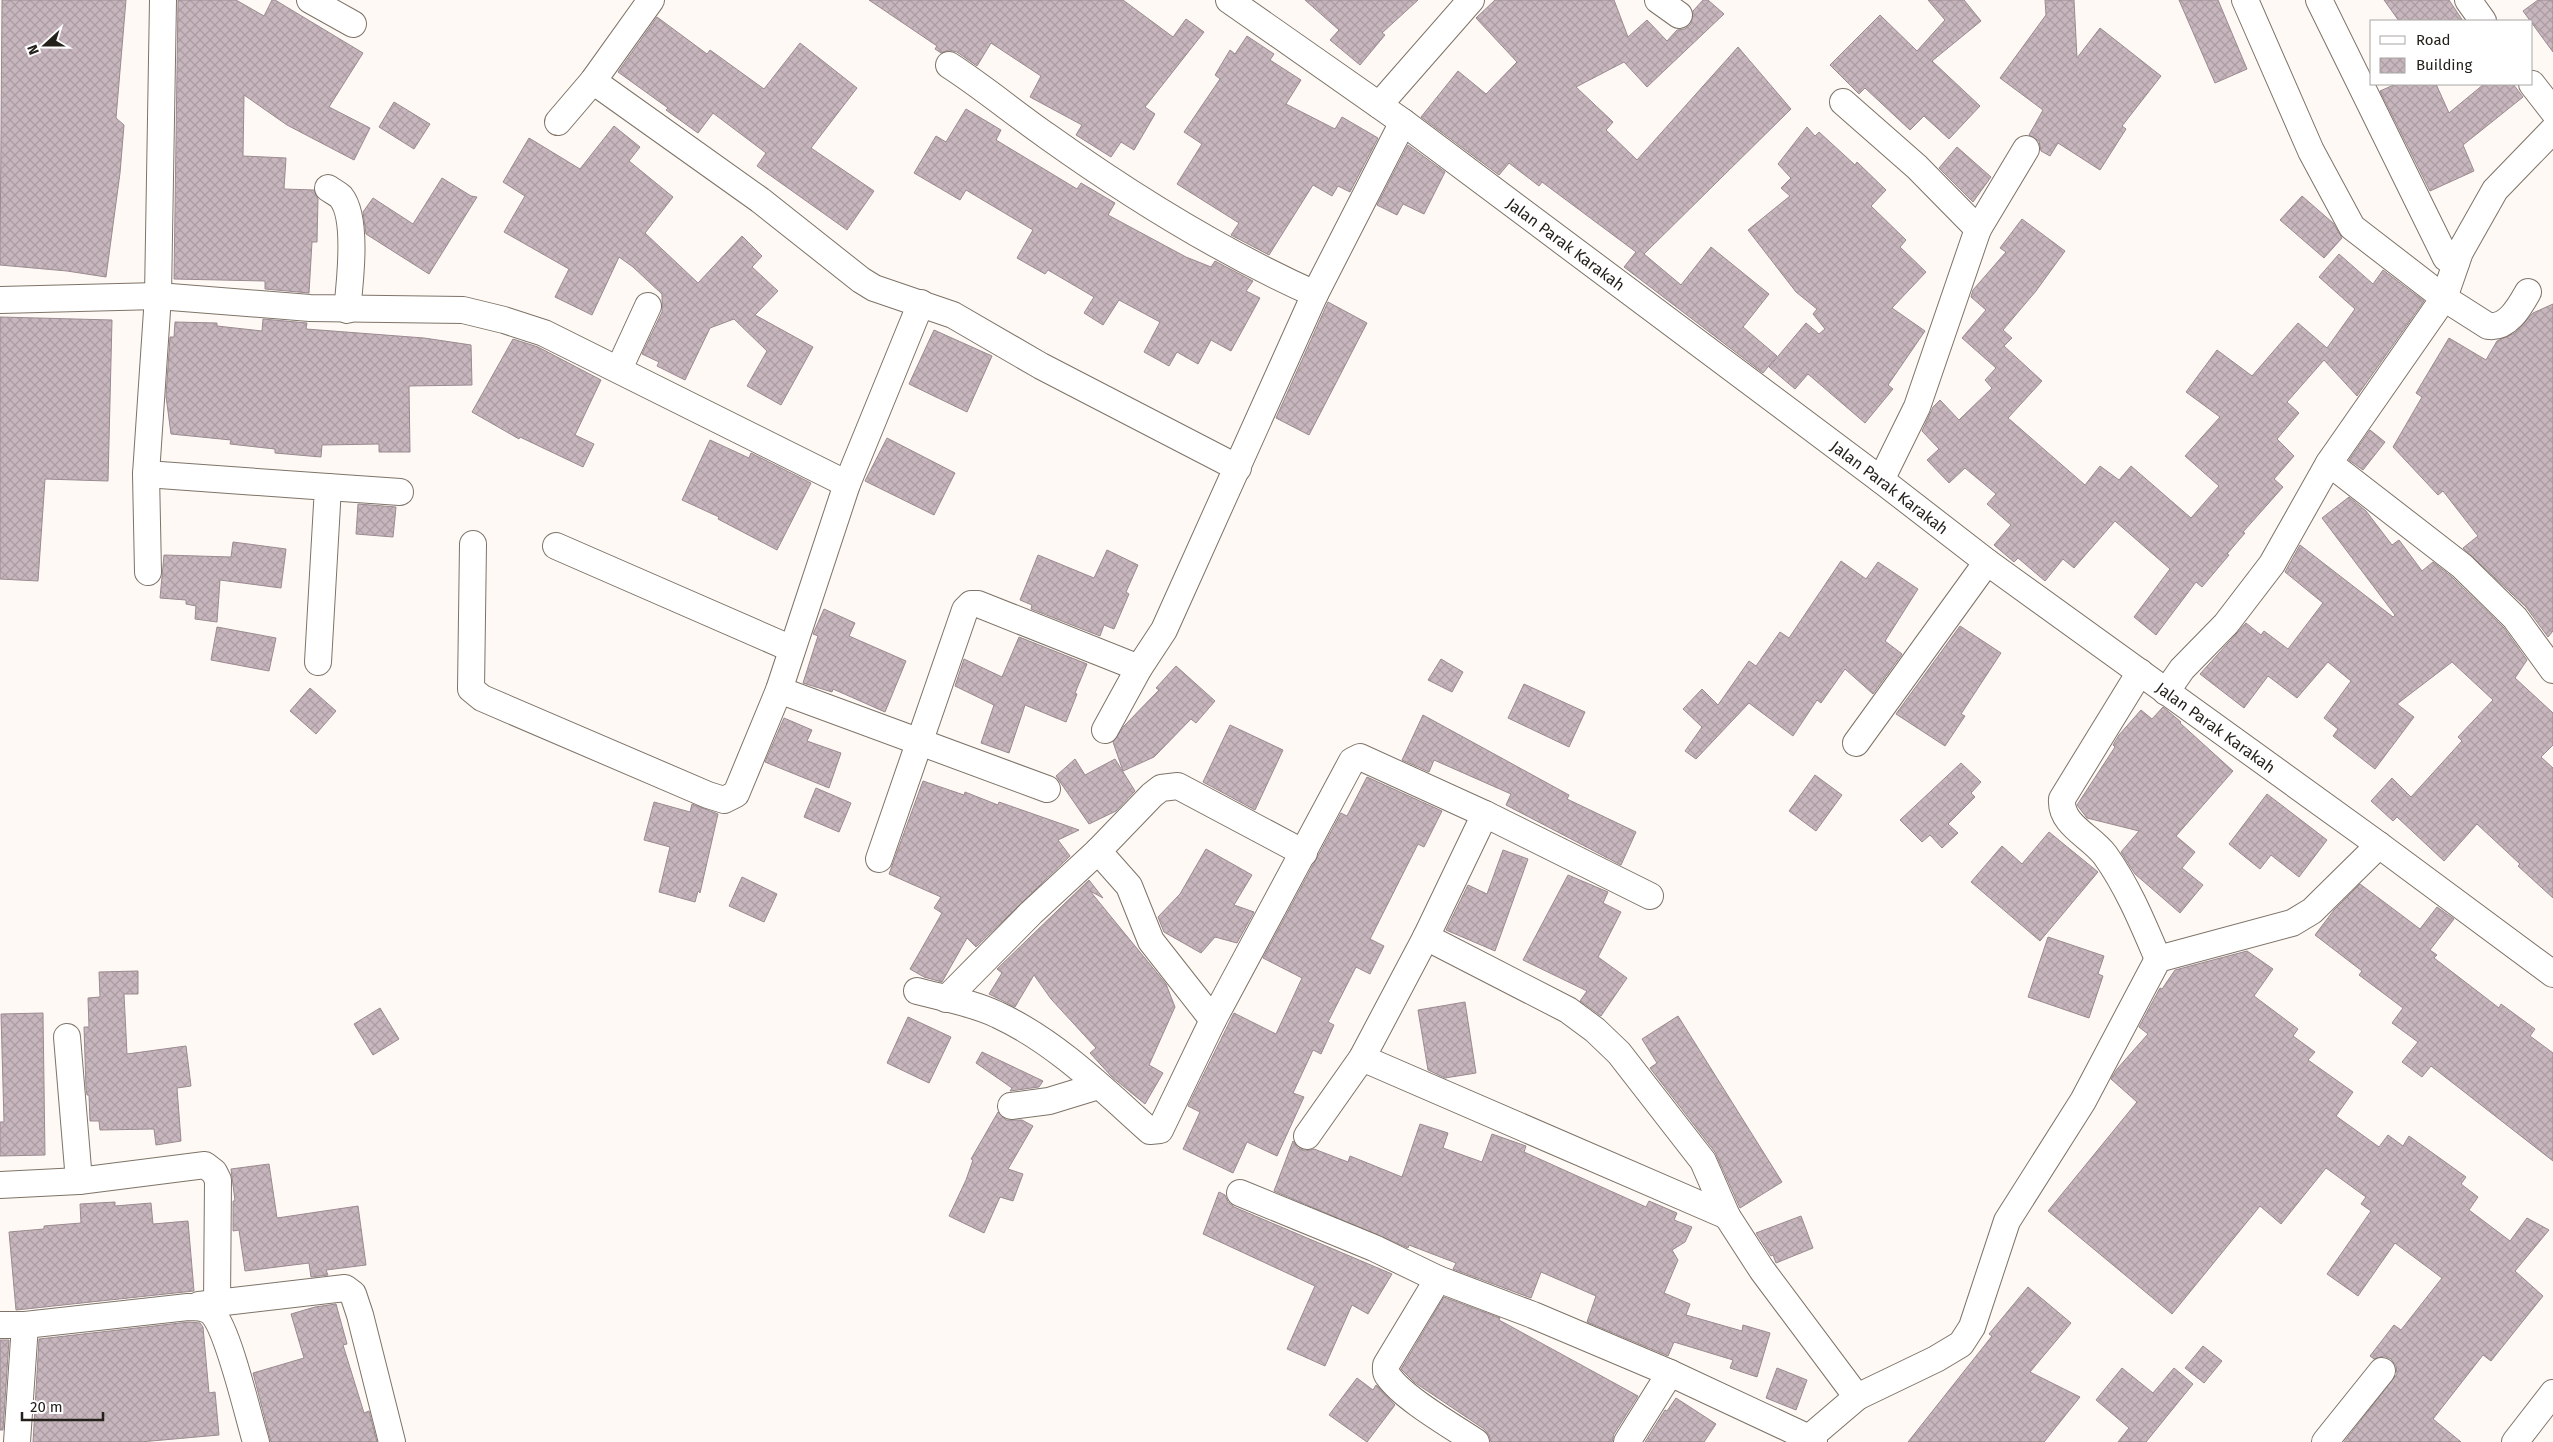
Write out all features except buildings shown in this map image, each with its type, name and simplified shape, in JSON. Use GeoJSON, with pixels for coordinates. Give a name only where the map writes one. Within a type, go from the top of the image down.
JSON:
{"type":"FeatureCollection","features":[{"type":"Feature","properties":{"kind":"street"},"geometry":{"type":"LineString","coordinates":[[148,572],[146,474],[158,296],[163,0]]}},
{"type":"Feature","properties":{"kind":"street"},"geometry":{"type":"LineString","coordinates":[[310,0],[353,24]]}},
{"type":"Feature","properties":{"kind":"street"},"geometry":{"type":"LineString","coordinates":[[558,122],[593,81],[651,0]]}},
{"type":"Feature","properties":{"kind":"street","name":"Jalan Parak Karakah"},"geometry":{"type":"LineString","coordinates":[[1229,0],[1380,105],[1881,480],[1987,562],[2379,845],[2553,974]]}},
{"type":"Feature","properties":{"kind":"street"},"geometry":{"type":"LineString","coordinates":[[1380,105],[1472,0]]}},
{"type":"Feature","properties":{"kind":"street"},"geometry":{"type":"LineString","coordinates":[[1658,0],[1679,15]]}},
{"type":"Feature","properties":{"kind":"street"},"geometry":{"type":"LineString","coordinates":[[2245,0],[2311,150],[2352,227],[2444,298],[2488,326],[2494,327],[2516,312],[2528,292]]}},
{"type":"Feature","properties":{"kind":"street"},"geometry":{"type":"LineString","coordinates":[[2318,0],[2446,258],[2456,263]]}},
{"type":"Feature","properties":{"kind":"street"},"geometry":{"type":"LineString","coordinates":[[2468,0],[2482,20]]}},
{"type":"Feature","properties":{"kind":"street"},"geometry":{"type":"LineString","coordinates":[[949,65],[993,94],[1046,136],[1122,187],[1230,252],[1315,294]]}},
{"type":"Feature","properties":{"kind":"street"},"geometry":{"type":"LineString","coordinates":[[593,81],[760,200],[861,280],[874,288],[921,303],[961,319],[1041,366],[1238,468]]}},
{"type":"Feature","properties":{"kind":"street"},"geometry":{"type":"LineString","coordinates":[[2533,85],[2553,111]]}},
{"type":"Feature","properties":{"kind":"street"},"geometry":{"type":"LineString","coordinates":[[1843,102],[1917,167],[1978,229]]}},
{"type":"Feature","properties":{"kind":"street"},"geometry":{"type":"LineString","coordinates":[[1105,730],[1139,668],[1164,630],[1315,294],[1403,122]]}},
{"type":"Feature","properties":{"kind":"street"},"geometry":{"type":"LineString","coordinates":[[2166,692],[2182,669],[2226,624],[2272,564],[2329,463],[2444,298],[2460,252],[2495,190],[2553,130]]}},
{"type":"Feature","properties":{"kind":"street"},"geometry":{"type":"LineString","coordinates":[[1881,480],[1918,407],[1978,229],[2026,149]]}},
{"type":"Feature","properties":{"kind":"street"},"geometry":{"type":"LineString","coordinates":[[328,188],[341,197],[348,214],[352,256],[348,310]]}},
{"type":"Feature","properties":{"kind":"street"},"geometry":{"type":"LineString","coordinates":[[0,300],[158,296],[348,310],[463,310],[544,334],[619,369],[847,484]]}},
{"type":"Feature","properties":{"kind":"street"},"geometry":{"type":"LineString","coordinates":[[472,544],[471,689],[482,698],[724,800],[736,794],[779,690],[847,484],[921,303]]}},
{"type":"Feature","properties":{"kind":"street"},"geometry":{"type":"LineString","coordinates":[[619,369],[648,306]]}},
{"type":"Feature","properties":{"kind":"street"},"geometry":{"type":"LineString","coordinates":[[2329,463],[2462,566],[2515,618],[2553,670]]}},
{"type":"Feature","properties":{"kind":"street"},"geometry":{"type":"LineString","coordinates":[[146,474],[400,492]]}},
{"type":"Feature","properties":{"kind":"street"},"geometry":{"type":"LineString","coordinates":[[318,662],[328,487]]}},
{"type":"Feature","properties":{"kind":"street"},"geometry":{"type":"LineString","coordinates":[[556,546],[792,649]]}},
{"type":"Feature","properties":{"kind":"street"},"geometry":{"type":"LineString","coordinates":[[1856,743],[1987,562]]}},
{"type":"Feature","properties":{"kind":"street"},"geometry":{"type":"LineString","coordinates":[[879,859],[965,610],[970,604],[978,604],[1139,668]]}},
{"type":"Feature","properties":{"kind":"street"},"geometry":{"type":"LineString","coordinates":[[2140,672],[2062,799],[2061,809],[2068,820],[2104,854],[2137,910],[2158,959]]}},
{"type":"Feature","properties":{"kind":"street"},"geometry":{"type":"LineString","coordinates":[[779,690],[1048,789]]}},
{"type":"Feature","properties":{"kind":"street"},"geometry":{"type":"LineString","coordinates":[[917,991],[998,1014],[1044,1042],[1076,1066],[1150,1131],[1160,1130],[1213,1020],[1352,761],[1360,757],[1485,814],[1650,896]]}},
{"type":"Feature","properties":{"kind":"street"},"geometry":{"type":"LineString","coordinates":[[946,999],[1031,913],[1098,851],[1161,788],[1178,786],[1304,853]]}},
{"type":"Feature","properties":{"kind":"street"},"geometry":{"type":"LineString","coordinates":[[1307,1136],[1362,1058],[1426,937],[1485,814]]}},
{"type":"Feature","properties":{"kind":"street"},"geometry":{"type":"LineString","coordinates":[[1240,1193],[1374,1248],[1438,1279],[1533,1315],[1670,1373],[1810,1441],[1857,1397],[1936,1359],[1961,1344],[1972,1327],[2006,1221],[2083,1101],[2158,959],[2292,923],[2312,911],[2379,845]]}},
{"type":"Feature","properties":{"kind":"street"},"geometry":{"type":"LineString","coordinates":[[1098,851],[1129,886],[1151,941],[1213,1020]]}},
{"type":"Feature","properties":{"kind":"street"},"geometry":{"type":"LineString","coordinates":[[1426,937],[1568,1010],[1619,1053],[1703,1161],[1727,1216],[1762,1270],[1857,1397]]}},
{"type":"Feature","properties":{"kind":"street"},"geometry":{"type":"LineString","coordinates":[[68,1038],[80,1181]]}},
{"type":"Feature","properties":{"kind":"street"},"geometry":{"type":"LineString","coordinates":[[1362,1058],[1727,1216]]}},
{"type":"Feature","properties":{"kind":"street"},"geometry":{"type":"LineString","coordinates":[[1011,1106],[1048,1102],[1098,1086]]}},
{"type":"Feature","properties":{"kind":"street"},"geometry":{"type":"LineString","coordinates":[[0,1185],[80,1181],[205,1165],[214,1172],[218,1180],[217,1303]]}},
{"type":"Feature","properties":{"kind":"street"},"geometry":{"type":"LineString","coordinates":[[1438,1279],[1390,1359],[1385,1372],[1388,1378],[1410,1397],[1476,1442]]}},
{"type":"Feature","properties":{"kind":"street"},"geometry":{"type":"LineString","coordinates":[[17,1442],[13,1325],[345,1288],[352,1294],[360,1315],[392,1442]]}},
{"type":"Feature","properties":{"kind":"street"},"geometry":{"type":"LineString","coordinates":[[188,1307],[204,1308],[214,1314],[225,1338],[256,1442]]}},
{"type":"Feature","properties":{"kind":"street"},"geometry":{"type":"LineString","coordinates":[[2325,1442],[2382,1371]]}},
{"type":"Feature","properties":{"kind":"street"},"geometry":{"type":"LineString","coordinates":[[1627,1442],[1670,1373]]}},
{"type":"Feature","properties":{"kind":"street"},"geometry":{"type":"LineString","coordinates":[[2515,1442],[2553,1393]]}}]}
